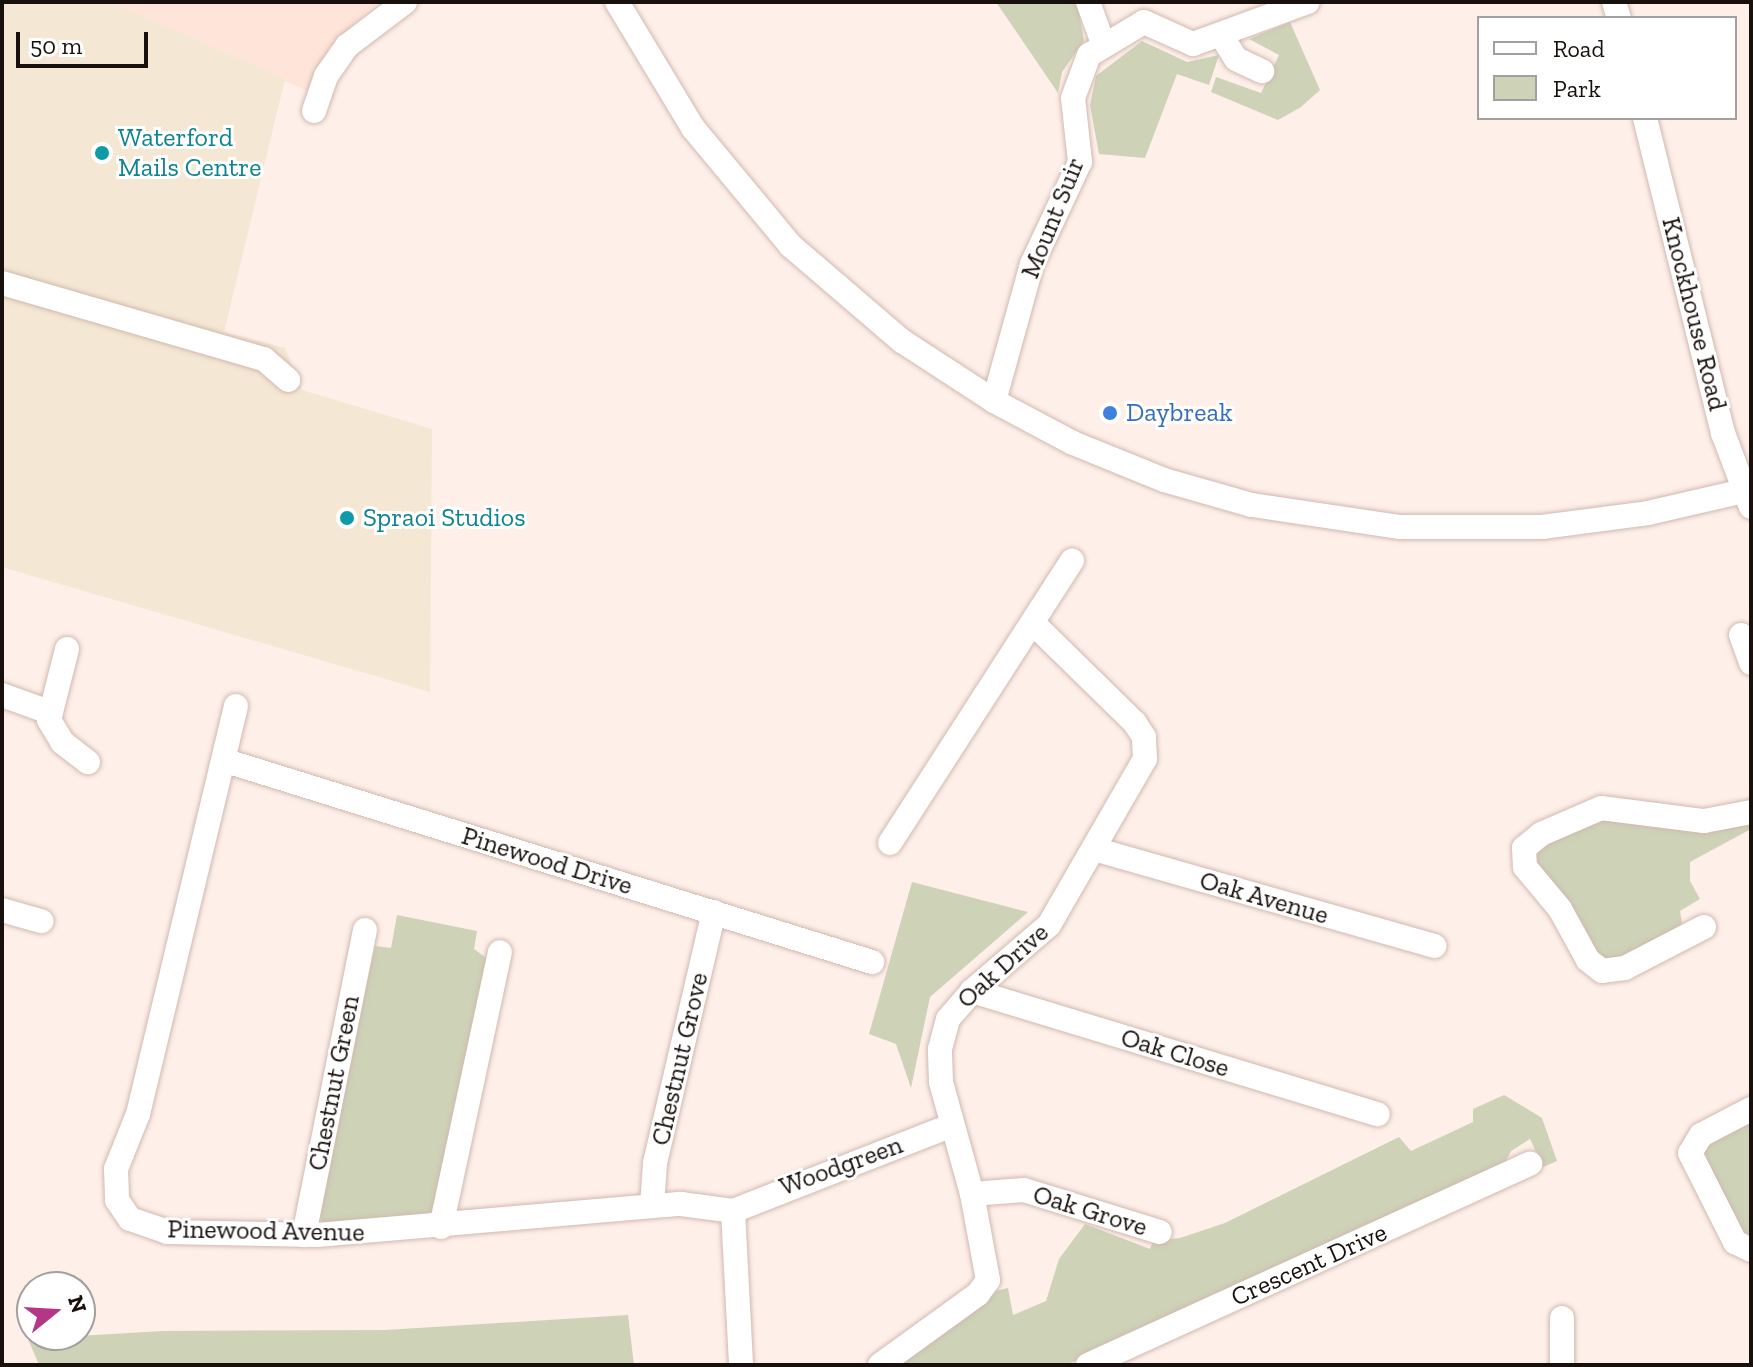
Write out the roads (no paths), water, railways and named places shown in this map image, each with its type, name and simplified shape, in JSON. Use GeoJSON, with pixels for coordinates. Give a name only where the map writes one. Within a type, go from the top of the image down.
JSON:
{"type":"FeatureCollection","features":[{"type":"Feature","properties":{"kind":"street"},"geometry":{"type":"LineString","coordinates":[[314,111],[326,76],[347,46],[405,2]]}},
{"type":"Feature","properties":{"kind":"street"},"geometry":{"type":"LineString","coordinates":[[617,2],[693,128],[759,213],[864,311],[994,401],[1073,443],[1164,480],[1252,505],[1346,521],[1444,529],[1542,527],[1747,499]]}},
{"type":"Feature","properties":{"kind":"street","name":"Mount Suir"},"geometry":{"type":"LineString","coordinates":[[994,401],[1032,264],[1080,162],[1074,85],[1082,65],[1103,43],[1144,22],[1189,44],[1221,35],[1292,4]]}},
{"type":"Feature","properties":{"kind":"street"},"geometry":{"type":"LineString","coordinates":[[1098,5],[1103,43]]}},
{"type":"Feature","properties":{"kind":"street"},"geometry":{"type":"LineString","coordinates":[[1221,35],[1232,56],[1262,71]]}},
{"type":"Feature","properties":{"kind":"street","name":"Knockhouse Road"},"geometry":{"type":"LineString","coordinates":[[1645,120],[1719,419],[1747,499]]}},
{"type":"Feature","properties":{"kind":"street"},"geometry":{"type":"LineString","coordinates":[[2,283],[254,355],[271,363],[288,380]]}},
{"type":"Feature","properties":{"kind":"street"},"geometry":{"type":"LineString","coordinates":[[890,843],[1072,561]]}},
{"type":"Feature","properties":{"kind":"street","name":"Oak Drive"},"geometry":{"type":"LineString","coordinates":[[880,1365],[978,1294],[988,1273],[972,1194],[941,1082],[940,1049],[948,1019],[972,991],[1049,925],[1140,773],[1144,737],[1034,624]]}},
{"type":"Feature","properties":{"kind":"street"},"geometry":{"type":"LineString","coordinates":[[1741,635],[1751,663]]}},
{"type":"Feature","properties":{"kind":"street"},"geometry":{"type":"LineString","coordinates":[[67,649],[49,712],[62,742],[88,762]]}},
{"type":"Feature","properties":{"kind":"street"},"geometry":{"type":"LineString","coordinates":[[2,695],[49,712]]}},
{"type":"Feature","properties":{"kind":"street","name":"Pinewood Avenue"},"geometry":{"type":"LineString","coordinates":[[236,706],[115,1190],[130,1219],[153,1230],[304,1235],[441,1227],[652,1206],[694,1204],[733,1211]]}},
{"type":"Feature","properties":{"kind":"street","name":"Pinewood Drive"},"geometry":{"type":"LineString","coordinates":[[223,760],[872,962]]}},
{"type":"Feature","properties":{"kind":"street"},"geometry":{"type":"LineString","coordinates":[[1704,927],[1625,968],[1602,971],[1588,960],[1555,901],[1525,867],[1524,848],[1541,834],[1601,808],[1704,821],[1751,812]]}},
{"type":"Feature","properties":{"kind":"street","name":"Oak Avenue"},"geometry":{"type":"LineString","coordinates":[[1094,849],[1434,946]]}},
{"type":"Feature","properties":{"kind":"street"},"geometry":{"type":"LineString","coordinates":[[2,910],[41,921]]}},
{"type":"Feature","properties":{"kind":"street","name":"Chestnut Grove"},"geometry":{"type":"LineString","coordinates":[[652,1206],[655,1163],[714,912]]}},
{"type":"Feature","properties":{"kind":"street","name":"Chestnut Green"},"geometry":{"type":"LineString","coordinates":[[304,1235],[365,930]]}},
{"type":"Feature","properties":{"kind":"street"},"geometry":{"type":"LineString","coordinates":[[441,1227],[500,952]]}},
{"type":"Feature","properties":{"kind":"street","name":"Oak Close"},"geometry":{"type":"LineString","coordinates":[[972,991],[1378,1114]]}},
{"type":"Feature","properties":{"kind":"street"},"geometry":{"type":"LineString","coordinates":[[1751,1109],[1701,1135],[1690,1153],[1735,1242],[1751,1250]]}},
{"type":"Feature","properties":{"kind":"street","name":"Woodgreen"},"geometry":{"type":"LineString","coordinates":[[733,1211],[952,1125]]}},
{"type":"Feature","properties":{"kind":"street","name":"Crescent Drive"},"geometry":{"type":"LineString","coordinates":[[1088,1365],[1530,1164]]}},
{"type":"Feature","properties":{"kind":"street","name":"Oak Grove"},"geometry":{"type":"LineString","coordinates":[[972,1194],[1024,1190],[1160,1232]]}},
{"type":"Feature","properties":{"kind":"street"},"geometry":{"type":"LineString","coordinates":[[733,1211],[741,1365]]}},
{"type":"Feature","properties":{"kind":"street"},"geometry":{"type":"LineString","coordinates":[[1562,1318],[1562,1365]]}},
{"type":"Feature","properties":{"kind":"place","name":"Waterford Mails Centre"},"geometry":{"type":"Point","coordinates":[102,153]}},
{"type":"Feature","properties":{"kind":"place","name":"Daybreak"},"geometry":{"type":"Point","coordinates":[1110,413]}},
{"type":"Feature","properties":{"kind":"place","name":"Spraoi Studios"},"geometry":{"type":"Point","coordinates":[347,518]}}]}
